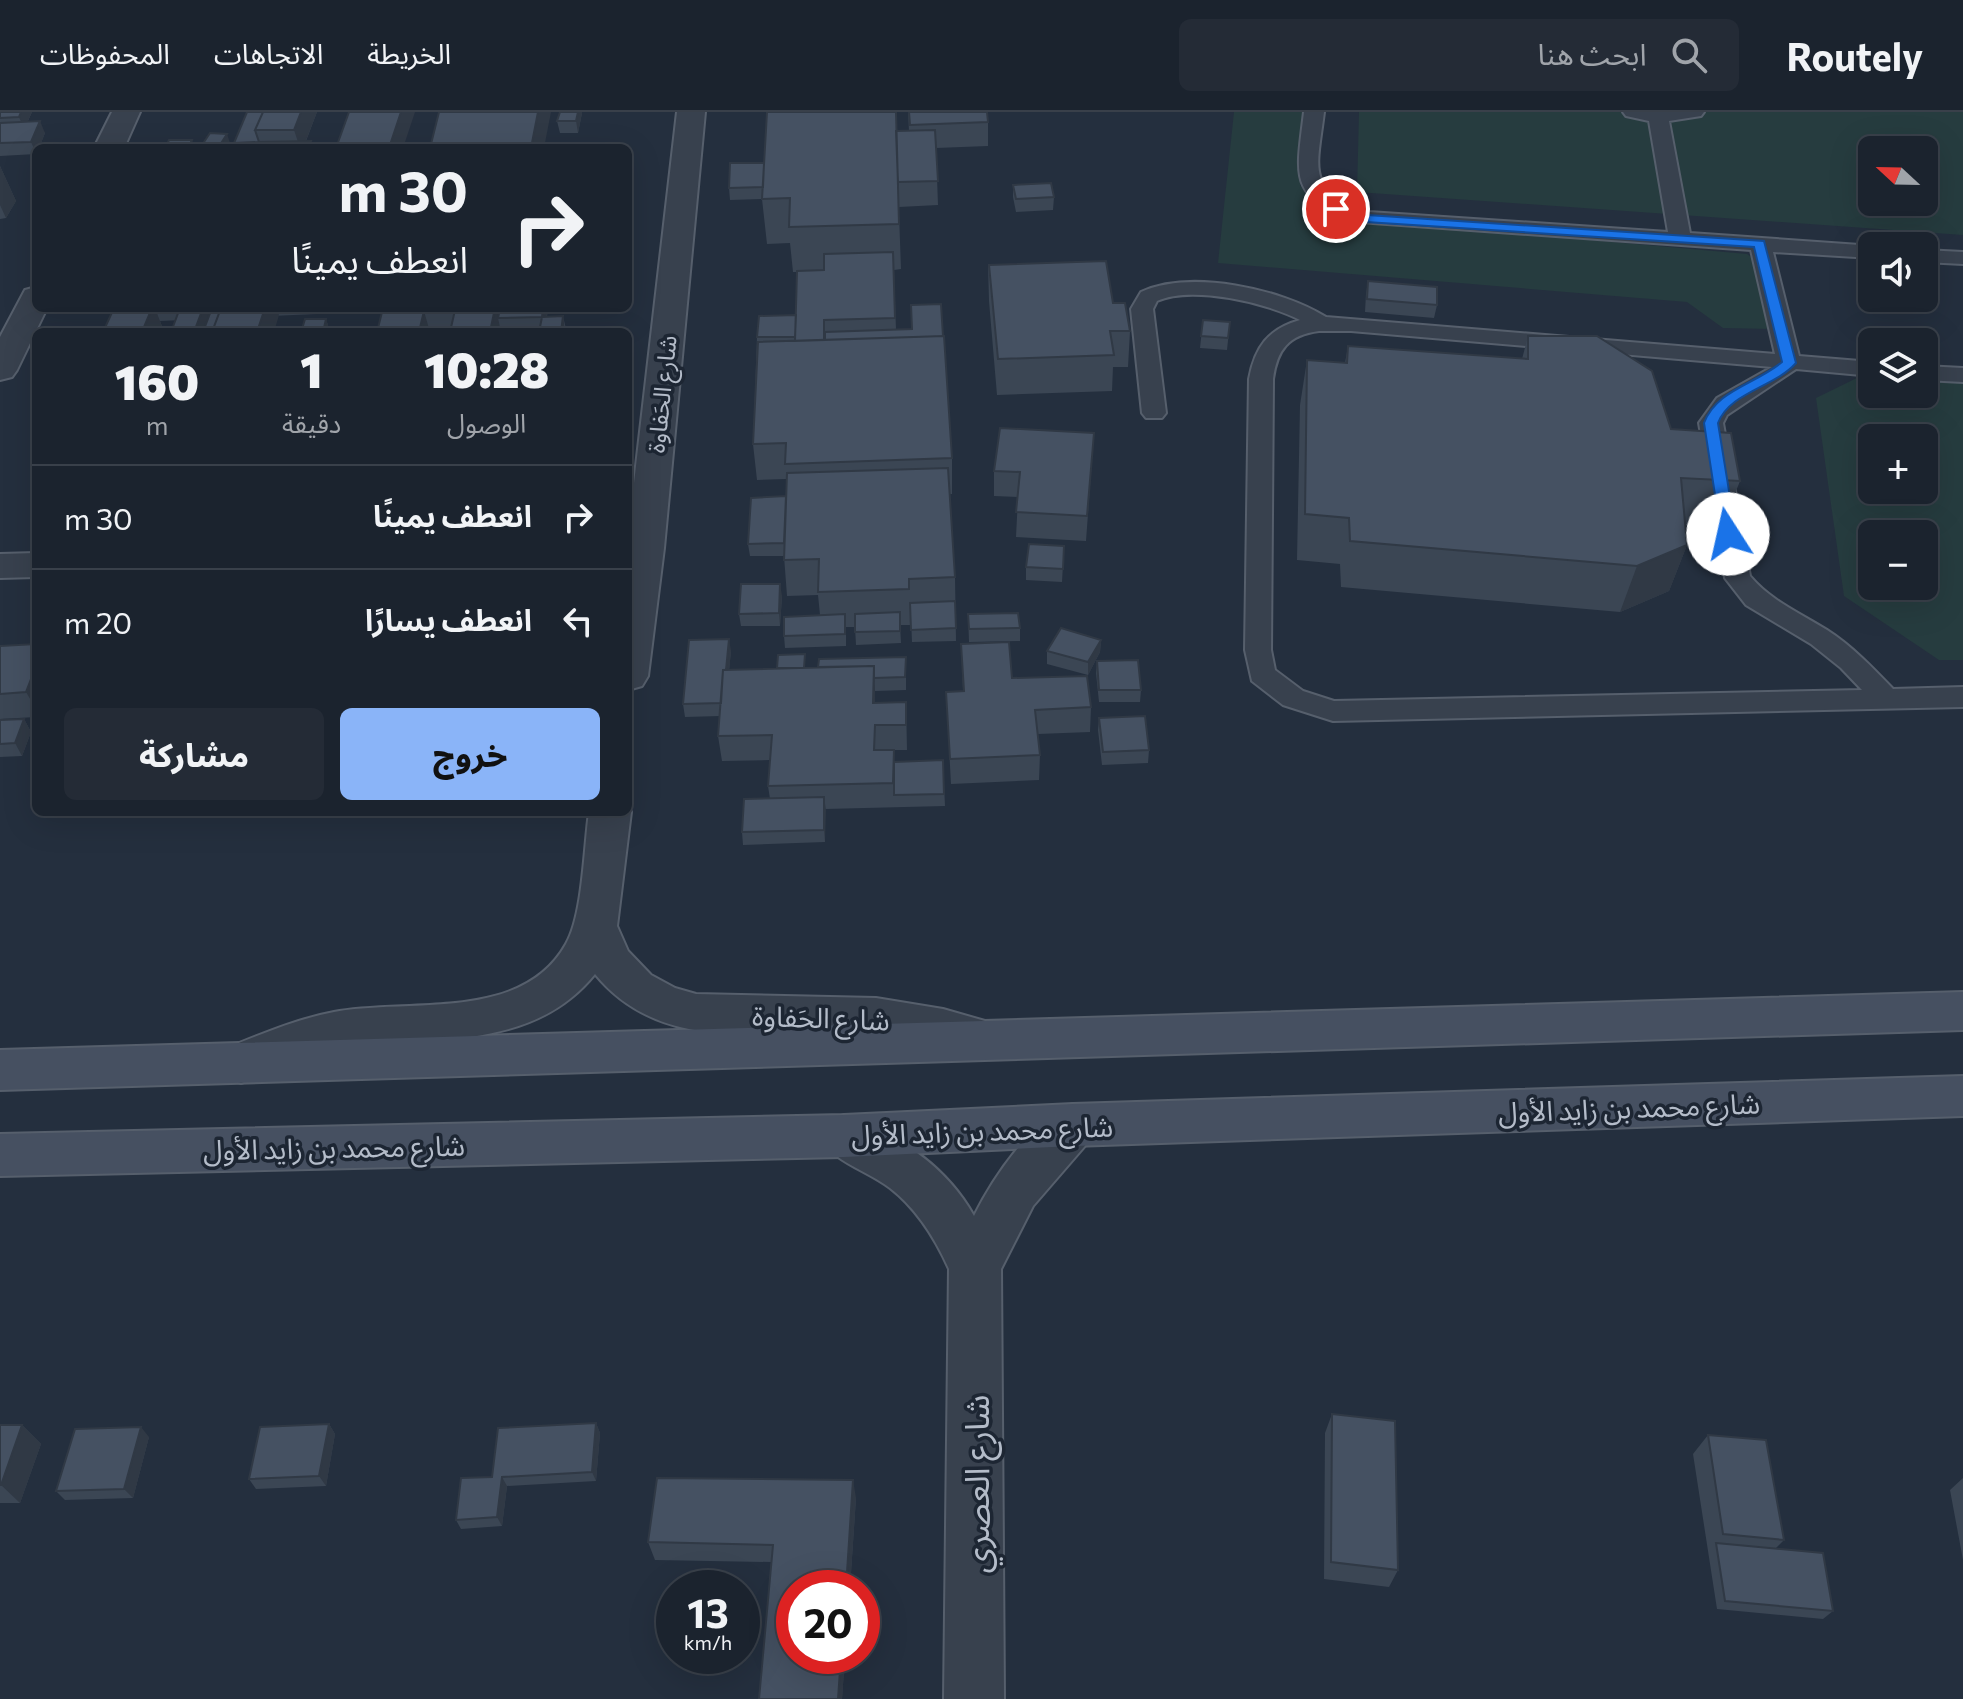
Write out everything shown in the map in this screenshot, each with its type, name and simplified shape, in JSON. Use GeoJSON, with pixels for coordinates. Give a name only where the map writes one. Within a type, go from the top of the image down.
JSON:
{"type":"FeatureCollection","features":[{"type":"Feature","properties":{"kind":"main road"},"geometry":{"type":"LineString","coordinates":[[0,1070],[1963,1011]]}},
{"type":"Feature","properties":{"kind":"main road","name":"شارع محمد بن زايد الأول"},"geometry":{"type":"LineString","coordinates":[[0,1155],[844,1136],[1073,1125],[1963,1096]]}},
{"type":"Feature","properties":{"kind":"street"},"geometry":{"type":"LineString","coordinates":[[111,144],[126,112]]}},
{"type":"Feature","properties":{"kind":"street","name":"شارع الحَفاوة"},"geometry":{"type":"LineString","coordinates":[[632,619],[637,548],[691,112]]}},
{"type":"Feature","properties":{"kind":"street"},"geometry":{"type":"LineString","coordinates":[[0,370],[32,305]]}},
{"type":"Feature","properties":{"kind":"street"},"geometry":{"type":"LineString","coordinates":[[0,566],[32,565]]}},
{"type":"Feature","properties":{"kind":"street"},"geometry":{"type":"LineString","coordinates":[[241,1063],[292,1042],[344,1030],[488,1017],[527,1005],[560,983],[583,956],[594,925],[609,816]]}},
{"type":"Feature","properties":{"kind":"street","name":"شارع الحَفاوة"},"geometry":{"type":"LineString","coordinates":[[594,925],[602,951],[623,980],[656,1001],[696,1014],[842,1015],[893,1019],[943,1027],[992,1042]]}},
{"type":"Feature","properties":{"kind":"street"},"geometry":{"type":"LineString","coordinates":[[0,1051],[48,1069]]}},
{"type":"Feature","properties":{"kind":"street","name":"شارع العصري"},"geometry":{"type":"LineString","coordinates":[[974,1699],[975,1269],[992,1227],[1014,1189],[1042,1155],[1073,1125]]}},
{"type":"Feature","properties":{"kind":"street","name":"شارع العصري"},"geometry":{"type":"LineString","coordinates":[[844,1136],[888,1157],[925,1188],[955,1225],[975,1269]]}},
{"type":"Feature","properties":{"kind":"lane"},"geometry":{"type":"LineString","coordinates":[[1314,112],[1307,178],[1315,195],[1336,209],[1366,218],[1858,251]]}},
{"type":"Feature","properties":{"kind":"lane"},"geometry":{"type":"LineString","coordinates":[[1633,112],[1658,117],[1694,112]]}},
{"type":"Feature","properties":{"kind":"lane"},"geometry":{"type":"LineString","coordinates":[[1658,117],[1680,238]]}},
{"type":"Feature","properties":{"kind":"lane"},"geometry":{"type":"LineString","coordinates":[[1760,244],[1789,363]]}},
{"type":"Feature","properties":{"kind":"lane"},"geometry":{"type":"LineString","coordinates":[[1938,257],[1963,258]]}},
{"type":"Feature","properties":{"kind":"lane"},"geometry":{"type":"LineString","coordinates":[[1154,413],[1142,309],[1149,297],[1178,290],[1252,294],[1288,304],[1320,323]]}},
{"type":"Feature","properties":{"kind":"lane"},"geometry":{"type":"LineString","coordinates":[[1858,368],[1320,323],[1292,329],[1272,342],[1262,358],[1258,650],[1262,674],[1293,698],[1333,711],[1963,697]]}},
{"type":"Feature","properties":{"kind":"lane"},"geometry":{"type":"LineString","coordinates":[[1789,363],[1775,375],[1725,402],[1715,411],[1711,423],[1738,578],[1755,599],[1820,638],[1850,661],[1885,697]]}},
{"type":"Feature","properties":{"kind":"lane"},"geometry":{"type":"LineString","coordinates":[[1938,374],[1963,375]]}},
{"type":"Feature","properties":{"kind":"green space"},"geometry":{"type":"Polygon","coordinates":[[[1234,112],[1307,112],[1300,185],[1321,216],[1747,254],[1769,270],[1774,329],[1723,328],[1687,302],[1218,263],[1234,112]]]}},
{"type":"Feature","properties":{"kind":"green space"},"geometry":{"type":"Polygon","coordinates":[[[1359,112],[1963,112],[1963,235],[1357,192],[1359,112]]]}},
{"type":"Feature","properties":{"kind":"green space"},"geometry":{"type":"Polygon","coordinates":[[[1858,377],[1858,408],[1938,408],[1938,380],[1963,382],[1963,660],[1939,660],[1844,596],[1816,398],[1858,377]]]}},
{"type":"Feature","properties":{"kind":"building"},"geometry":{"type":"Polygon","coordinates":[[[0,112],[21,112],[19,117],[0,118],[0,112]]]}},
{"type":"Feature","properties":{"kind":"building"},"geometry":{"type":"Polygon","coordinates":[[[247,112],[263,112],[255,130],[259,142],[234,143],[247,112]]]}},
{"type":"Feature","properties":{"kind":"building"},"geometry":{"type":"Polygon","coordinates":[[[263,112],[301,112],[294,130],[255,130],[263,112]]]}},
{"type":"Feature","properties":{"kind":"building"},"geometry":{"type":"Polygon","coordinates":[[[349,112],[401,112],[390,144],[337,144],[349,112]]]}},
{"type":"Feature","properties":{"kind":"building"},"geometry":{"type":"Polygon","coordinates":[[[439,112],[538,112],[532,144],[431,144],[439,112]]]}},
{"type":"Feature","properties":{"kind":"building"},"geometry":{"type":"Polygon","coordinates":[[[560,112],[578,112],[576,121],[557,121],[560,112]]]}},
{"type":"Feature","properties":{"kind":"building"},"geometry":{"type":"Polygon","coordinates":[[[767,112],[896,112],[899,224],[789,227],[790,198],[762,199],[767,112]]]}},
{"type":"Feature","properties":{"kind":"building"},"geometry":{"type":"Polygon","coordinates":[[[909,112],[987,112],[988,122],[910,125],[909,112]]]}},
{"type":"Feature","properties":{"kind":"building"},"geometry":{"type":"Polygon","coordinates":[[[40,121],[31,142],[0,143],[0,123],[40,121]]]}},
{"type":"Feature","properties":{"kind":"building"},"geometry":{"type":"Polygon","coordinates":[[[935,130],[938,181],[898,182],[896,131],[935,130]]]}},
{"type":"Feature","properties":{"kind":"building"},"geometry":{"type":"Polygon","coordinates":[[[210,133],[227,134],[221,144],[203,144],[210,133]]]}},
{"type":"Feature","properties":{"kind":"building"},"geometry":{"type":"Polygon","coordinates":[[[169,140],[192,140],[190,144],[167,144],[169,140]]]}},
{"type":"Feature","properties":{"kind":"building"},"geometry":{"type":"Polygon","coordinates":[[[311,141],[310,144],[259,142],[311,141]]]}},
{"type":"Feature","properties":{"kind":"building"},"geometry":{"type":"Polygon","coordinates":[[[730,163],[764,163],[763,187],[729,188],[730,163]]]}},
{"type":"Feature","properties":{"kind":"building"},"geometry":{"type":"Polygon","coordinates":[[[1051,183],[1054,197],[1016,199],[1013,185],[1051,183]]]}},
{"type":"Feature","properties":{"kind":"building"},"geometry":{"type":"Polygon","coordinates":[[[893,252],[895,318],[824,320],[824,340],[795,341],[797,271],[824,270],[824,254],[893,252]]]}},
{"type":"Feature","properties":{"kind":"building"},"geometry":{"type":"Polygon","coordinates":[[[1106,261],[1113,303],[1125,303],[1130,331],[1110,331],[1114,355],[998,359],[989,265],[1106,261]]]}},
{"type":"Feature","properties":{"kind":"building"},"geometry":{"type":"Polygon","coordinates":[[[1368,281],[1437,287],[1437,305],[1367,299],[1368,281]]]}},
{"type":"Feature","properties":{"kind":"building"},"geometry":{"type":"Polygon","coordinates":[[[941,304],[943,336],[825,340],[825,332],[912,329],[911,305],[941,304]]]}},
{"type":"Feature","properties":{"kind":"building"},"geometry":{"type":"Polygon","coordinates":[[[112,312],[150,312],[144,328],[105,328],[112,312]]]}},
{"type":"Feature","properties":{"kind":"building"},"geometry":{"type":"Polygon","coordinates":[[[178,312],[202,312],[196,328],[172,328],[178,312]]]}},
{"type":"Feature","properties":{"kind":"building"},"geometry":{"type":"Polygon","coordinates":[[[210,312],[220,312],[214,328],[204,328],[210,312]]]}},
{"type":"Feature","properties":{"kind":"building"},"geometry":{"type":"Polygon","coordinates":[[[220,312],[264,312],[258,328],[214,328],[220,312]]]}},
{"type":"Feature","properties":{"kind":"building"},"geometry":{"type":"Polygon","coordinates":[[[382,312],[424,312],[420,328],[378,328],[382,312]]]}},
{"type":"Feature","properties":{"kind":"building"},"geometry":{"type":"Polygon","coordinates":[[[455,312],[494,312],[491,328],[451,328],[455,312]]]}},
{"type":"Feature","properties":{"kind":"building"},"geometry":{"type":"Polygon","coordinates":[[[499,312],[543,312],[542,317],[498,318],[499,312]]]}},
{"type":"Feature","properties":{"kind":"building"},"geometry":{"type":"Polygon","coordinates":[[[796,315],[795,337],[757,337],[759,316],[796,315]]]}},
{"type":"Feature","properties":{"kind":"building"},"geometry":{"type":"Polygon","coordinates":[[[563,316],[562,328],[540,328],[542,317],[563,316]]]}},
{"type":"Feature","properties":{"kind":"building"},"geometry":{"type":"Polygon","coordinates":[[[305,319],[326,319],[324,328],[302,328],[305,319]]]}},
{"type":"Feature","properties":{"kind":"building"},"geometry":{"type":"Polygon","coordinates":[[[1203,320],[1230,322],[1228,338],[1201,336],[1203,320]]]}},
{"type":"Feature","properties":{"kind":"building"},"geometry":{"type":"Polygon","coordinates":[[[944,336],[952,458],[785,464],[786,443],[753,444],[758,342],[944,336]]]}},
{"type":"Feature","properties":{"kind":"building"},"geometry":{"type":"Polygon","coordinates":[[[1528,336],[1597,336],[1652,371],[1671,429],[1731,433],[1740,481],[1681,478],[1687,545],[1637,566],[1350,541],[1349,518],[1305,514],[1307,360],[1347,363],[1348,346],[1528,359],[1528,336]]]}},
{"type":"Feature","properties":{"kind":"building"},"geometry":{"type":"Polygon","coordinates":[[[1000,428],[1094,433],[1087,516],[1016,512],[1020,472],[994,471],[1000,428]]]}},
{"type":"Feature","properties":{"kind":"building"},"geometry":{"type":"Polygon","coordinates":[[[948,468],[955,577],[909,579],[909,589],[818,592],[819,559],[784,560],[787,473],[948,468]]]}},
{"type":"Feature","properties":{"kind":"building"},"geometry":{"type":"Polygon","coordinates":[[[786,496],[784,543],[748,544],[751,498],[786,496]]]}},
{"type":"Feature","properties":{"kind":"building"},"geometry":{"type":"Polygon","coordinates":[[[1029,544],[1064,546],[1063,569],[1026,567],[1029,544]]]}},
{"type":"Feature","properties":{"kind":"building"},"geometry":{"type":"Polygon","coordinates":[[[741,584],[780,584],[779,613],[739,614],[741,584]]]}},
{"type":"Feature","properties":{"kind":"building"},"geometry":{"type":"Polygon","coordinates":[[[955,601],[956,628],[911,630],[910,603],[955,601]]]}},
{"type":"Feature","properties":{"kind":"building"},"geometry":{"type":"Polygon","coordinates":[[[900,612],[900,631],[855,632],[855,614],[900,612]]]}},
{"type":"Feature","properties":{"kind":"building"},"geometry":{"type":"Polygon","coordinates":[[[1018,613],[1020,628],[969,629],[968,614],[1018,613]]]}},
{"type":"Feature","properties":{"kind":"building"},"geometry":{"type":"Polygon","coordinates":[[[845,614],[845,634],[784,636],[784,617],[845,614]]]}},
{"type":"Feature","properties":{"kind":"building"},"geometry":{"type":"Polygon","coordinates":[[[1061,628],[1101,640],[1088,662],[1047,651],[1061,628]]]}},
{"type":"Feature","properties":{"kind":"building"},"geometry":{"type":"Polygon","coordinates":[[[729,639],[721,703],[683,704],[689,640],[729,639]]]}},
{"type":"Feature","properties":{"kind":"building"},"geometry":{"type":"Polygon","coordinates":[[[1009,642],[1012,678],[1087,676],[1091,707],[1035,710],[1040,755],[950,759],[946,692],[964,691],[961,644],[1009,642]]]}},
{"type":"Feature","properties":{"kind":"building"},"geometry":{"type":"Polygon","coordinates":[[[32,644],[32,676],[26,692],[0,694],[0,646],[32,644]]]}},
{"type":"Feature","properties":{"kind":"building"},"geometry":{"type":"Polygon","coordinates":[[[805,654],[804,668],[777,668],[778,655],[805,654]]]}},
{"type":"Feature","properties":{"kind":"building"},"geometry":{"type":"Polygon","coordinates":[[[906,657],[905,677],[874,678],[874,666],[818,667],[819,659],[906,657]]]}},
{"type":"Feature","properties":{"kind":"building"},"geometry":{"type":"Polygon","coordinates":[[[1138,660],[1141,690],[1099,690],[1097,661],[1138,660]]]}},
{"type":"Feature","properties":{"kind":"building"},"geometry":{"type":"Polygon","coordinates":[[[874,666],[873,703],[906,702],[906,725],[875,725],[874,750],[894,750],[893,783],[768,786],[772,735],[718,736],[723,670],[874,666]]]}},
{"type":"Feature","properties":{"kind":"building"},"geometry":{"type":"Polygon","coordinates":[[[1145,716],[1149,750],[1103,752],[1099,718],[1145,716]]]}},
{"type":"Feature","properties":{"kind":"building"},"geometry":{"type":"Polygon","coordinates":[[[24,719],[15,743],[0,744],[0,720],[24,719]]]}},
{"type":"Feature","properties":{"kind":"building"},"geometry":{"type":"Polygon","coordinates":[[[943,760],[944,794],[894,795],[894,762],[943,760]]]}},
{"type":"Feature","properties":{"kind":"building"},"geometry":{"type":"Polygon","coordinates":[[[824,797],[824,830],[742,832],[744,799],[824,797]]]}},
{"type":"Feature","properties":{"kind":"building"},"geometry":{"type":"Polygon","coordinates":[[[1332,1414],[1395,1421],[1398,1570],[1331,1562],[1332,1414]]]}},
{"type":"Feature","properties":{"kind":"building"},"geometry":{"type":"Polygon","coordinates":[[[596,1423],[592,1472],[502,1477],[497,1517],[456,1520],[461,1478],[492,1477],[498,1428],[596,1423]]]}},
{"type":"Feature","properties":{"kind":"building"},"geometry":{"type":"Polygon","coordinates":[[[329,1424],[319,1476],[249,1479],[260,1427],[329,1424]]]}},
{"type":"Feature","properties":{"kind":"building"},"geometry":{"type":"Polygon","coordinates":[[[0,1425],[22,1425],[1,1485],[0,1485],[0,1425]]]}},
{"type":"Feature","properties":{"kind":"building"},"geometry":{"type":"Polygon","coordinates":[[[141,1427],[124,1489],[56,1491],[75,1429],[141,1427]]]}},
{"type":"Feature","properties":{"kind":"building"},"geometry":{"type":"Polygon","coordinates":[[[1708,1435],[1766,1440],[1784,1540],[1723,1534],[1708,1435]]]}},
{"type":"Feature","properties":{"kind":"building"},"geometry":{"type":"Polygon","coordinates":[[[657,1478],[853,1480],[847,1570],[776,1570],[776,1674],[840,1674],[838,1699],[759,1699],[773,1545],[648,1542],[657,1478]]]}},
{"type":"Feature","properties":{"kind":"building"},"geometry":{"type":"Polygon","coordinates":[[[1716,1543],[1823,1553],[1833,1611],[1725,1601],[1716,1543]]]}},
{"type":"Feature","properties":{"kind":"route"},"geometry":{"type":"LineString","coordinates":[[1336,209],[1366,218],[1760,244],[1789,363],[1775,375],[1725,402],[1715,411],[1711,436],[1728,534]]}}]}
